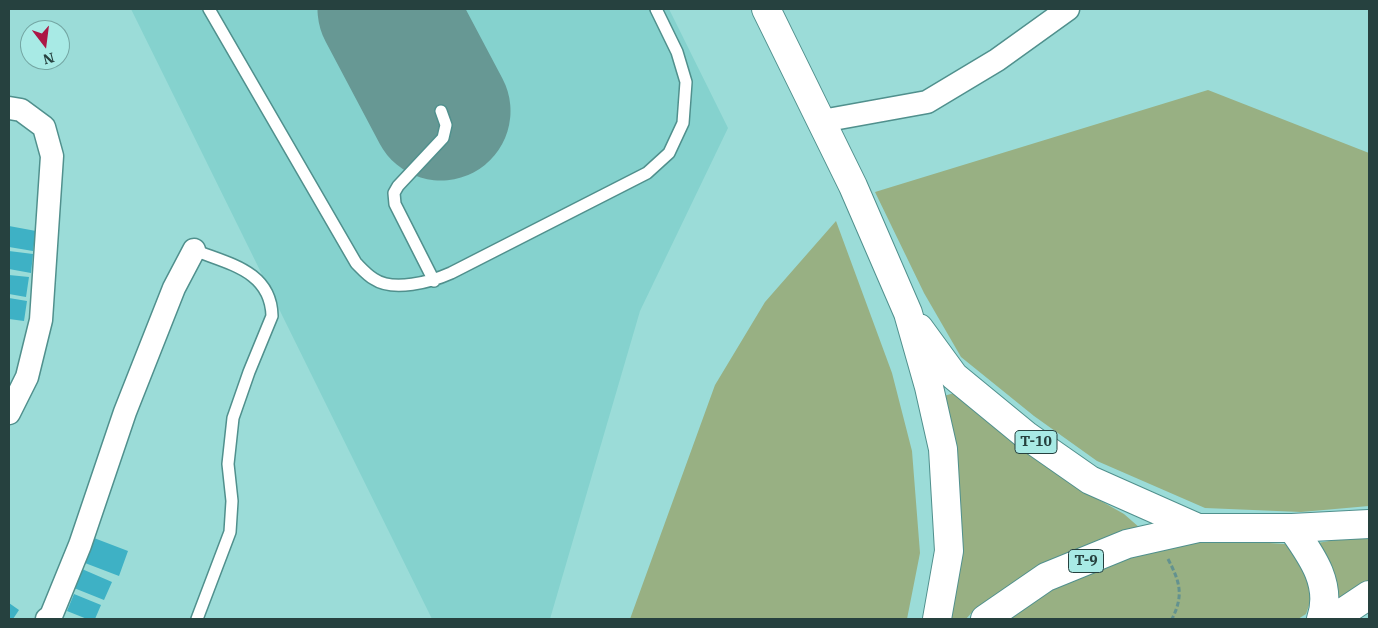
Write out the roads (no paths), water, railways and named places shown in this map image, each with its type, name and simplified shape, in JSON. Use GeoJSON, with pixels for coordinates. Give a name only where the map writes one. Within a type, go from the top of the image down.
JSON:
{"type":"FeatureCollection","features":[{"type":"Feature","properties":{"kind":"highway","name":"T-10"},"geometry":{"type":"LineString","coordinates":[[766,9],[853,186],[908,313],[930,387],[943,449],[949,551],[937,619]]}},
{"type":"Feature","properties":{"kind":"highway","name":"T-10"},"geometry":{"type":"LineString","coordinates":[[908,313],[954,376],[1027,436],[1090,480],[1198,528]]}},
{"type":"Feature","properties":{"kind":"highway","name":"T-9"},"geometry":{"type":"LineString","coordinates":[[986,619],[1046,577],[1127,544],[1198,528],[1292,528],[1369,524]]}},
{"type":"Feature","properties":{"kind":"highway"},"geometry":{"type":"LineString","coordinates":[[1292,528],[1314,559],[1323,586],[1326,606],[1321,619]]}},
{"type":"Feature","properties":{"kind":"street"},"geometry":{"type":"LineString","coordinates":[[822,121],[927,102],[997,60],[1068,9]]}},
{"type":"Feature","properties":{"kind":"street"},"geometry":{"type":"LineString","coordinates":[[9,108],[21,110],[44,126],[52,156],[41,320],[18,375],[9,413]]}},
{"type":"Feature","properties":{"kind":"street"},"geometry":{"type":"LineString","coordinates":[[47,619],[51,616],[80,545],[128,403],[174,288],[194,250]]}},
{"type":"Feature","properties":{"kind":"lane"},"geometry":{"type":"LineString","coordinates":[[209,9],[356,263],[374,280],[399,286],[434,281],[647,173],[669,153],[684,123],[686,82],[677,52],[656,9]]}},
{"type":"Feature","properties":{"kind":"lane"},"geometry":{"type":"LineString","coordinates":[[434,281],[394,204],[394,193],[398,186],[443,138],[446,126],[441,111]]}},
{"type":"Feature","properties":{"kind":"lane"},"geometry":{"type":"LineString","coordinates":[[194,250],[252,274],[267,292],[272,308],[272,316],[248,372],[233,418],[228,464],[232,501],[230,532],[197,619]]}}]}
